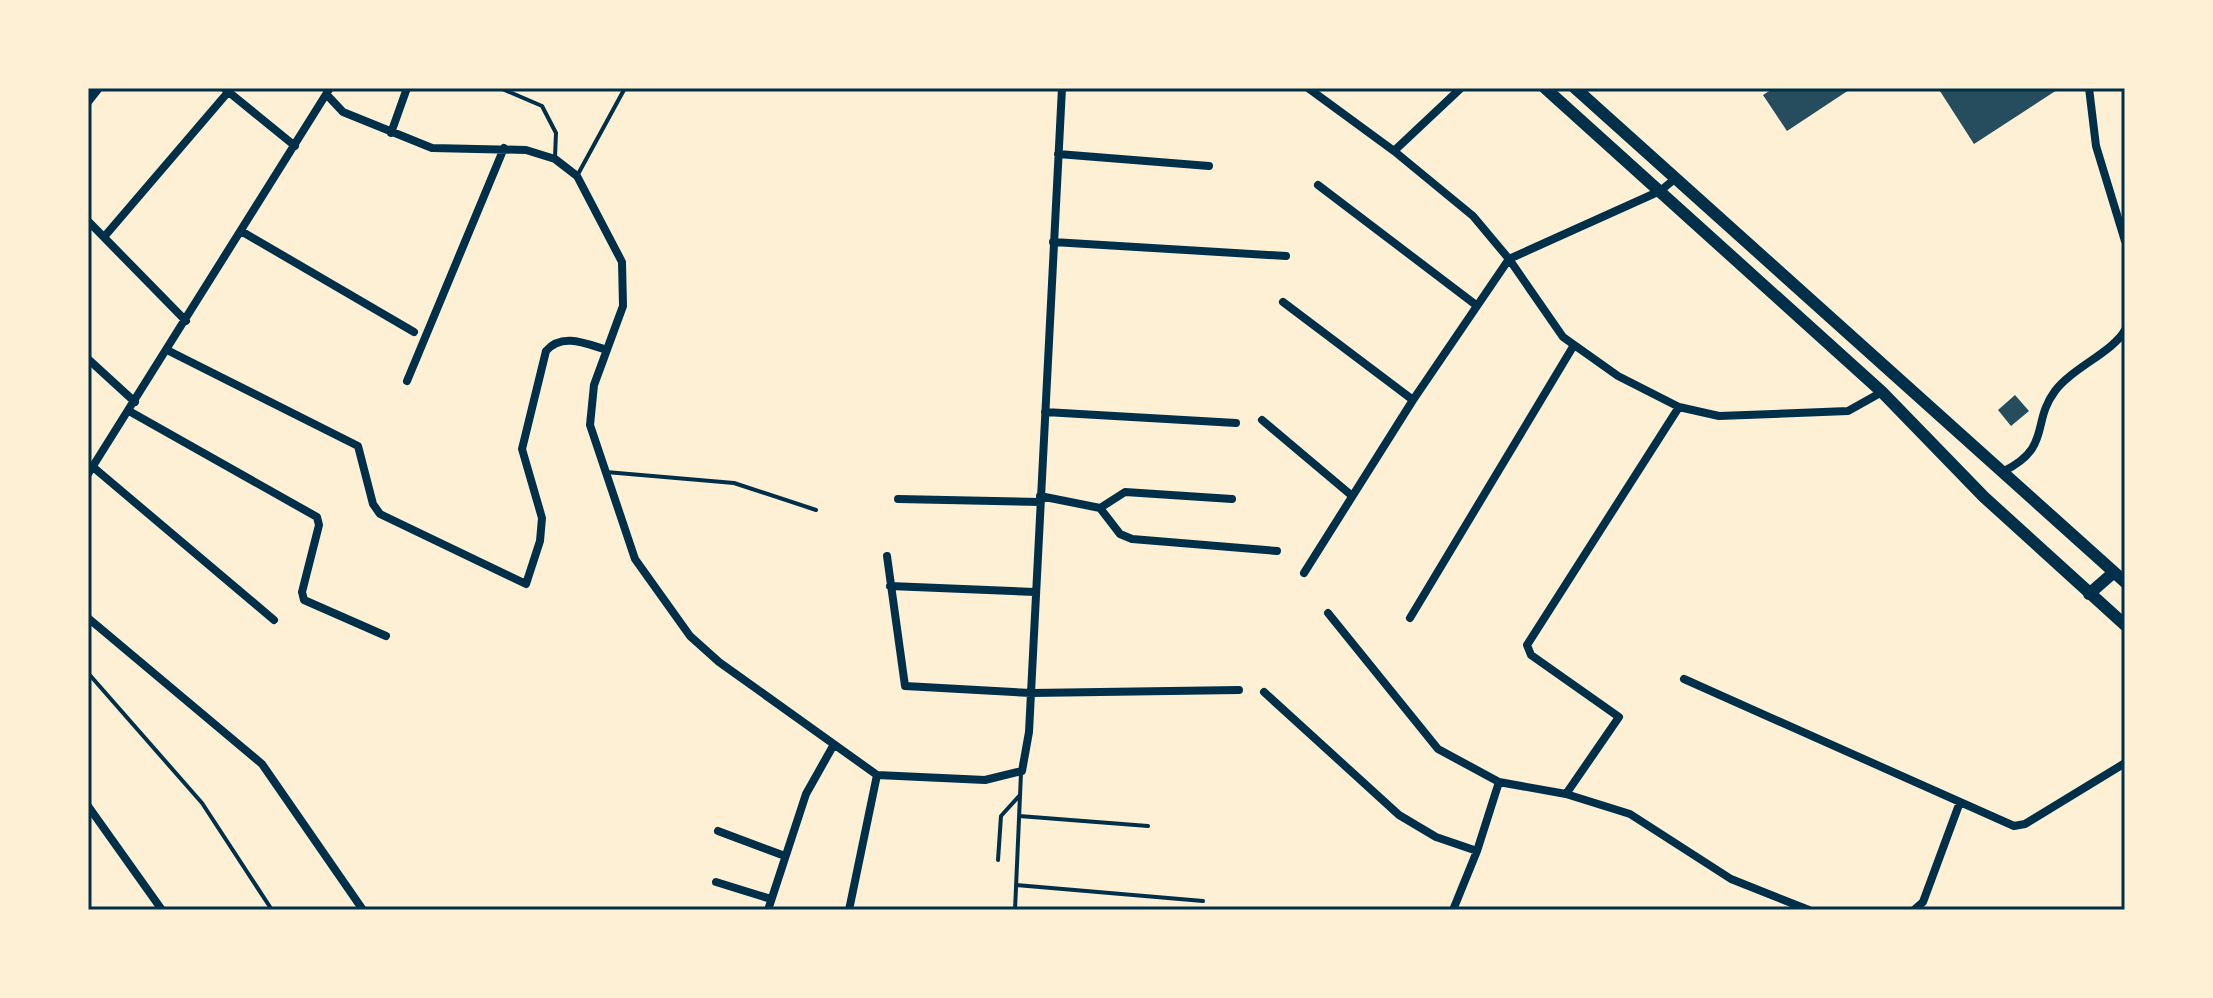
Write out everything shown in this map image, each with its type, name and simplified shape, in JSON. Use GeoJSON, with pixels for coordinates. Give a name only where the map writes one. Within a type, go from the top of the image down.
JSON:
{"type":"FeatureCollection","features":[{"type":"Feature","properties":{"kind":"main road"},"geometry":{"type":"LineString","coordinates":[[1545,88],[1882,392],[1984,497],[2125,625]]}},
{"type":"Feature","properties":{"kind":"main road"},"geometry":{"type":"LineString","coordinates":[[1575,88],[2125,582]]}},
{"type":"Feature","properties":{"kind":"main road"},"geometry":{"type":"LineString","coordinates":[[2089,594],[2113,573]]}},
{"type":"Feature","properties":{"kind":"street"},"geometry":{"type":"LineString","coordinates":[[88,102],[99,88]]}},
{"type":"Feature","properties":{"kind":"street"},"geometry":{"type":"LineString","coordinates":[[391,133],[407,88]]}},
{"type":"Feature","properties":{"kind":"street"},"geometry":{"type":"LineString","coordinates":[[274,620],[90,471],[329,92],[343,112],[432,148],[526,150],[555,159],[577,176],[622,262],[623,306],[594,385],[590,425],[635,559],[690,636],[833,746],[877,775],[985,780],[1022,771],[1031,693],[1062,88]]}},
{"type":"Feature","properties":{"kind":"street"},"geometry":{"type":"LineString","coordinates":[[1308,88],[1394,151],[1473,216],[1509,259],[1563,337],[1618,376],[1679,407],[1719,416],[1848,411],[1882,392]]}},
{"type":"Feature","properties":{"kind":"street"},"geometry":{"type":"LineString","coordinates":[[1394,151],[1461,88]]}},
{"type":"Feature","properties":{"kind":"street"},"geometry":{"type":"LineString","coordinates":[[2089,88],[2096,146],[2125,241]]}},
{"type":"Feature","properties":{"kind":"street"},"geometry":{"type":"LineString","coordinates":[[104,237],[227,90],[295,146]]}},
{"type":"Feature","properties":{"kind":"street"},"geometry":{"type":"LineString","coordinates":[[407,381],[504,148]]}},
{"type":"Feature","properties":{"kind":"street"},"geometry":{"type":"LineString","coordinates":[[1058,154],[1209,166]]}},
{"type":"Feature","properties":{"kind":"street"},"geometry":{"type":"LineString","coordinates":[[1304,573],[1413,400],[1509,259],[1660,191],[1676,178]]}},
{"type":"Feature","properties":{"kind":"street"},"geometry":{"type":"LineString","coordinates":[[1318,185],[1476,305]]}},
{"type":"Feature","properties":{"kind":"street"},"geometry":{"type":"LineString","coordinates":[[88,221],[186,321]]}},
{"type":"Feature","properties":{"kind":"street"},"geometry":{"type":"LineString","coordinates":[[241,231],[414,332]]}},
{"type":"Feature","properties":{"kind":"street"},"geometry":{"type":"LineString","coordinates":[[1053,242],[1286,256]]}},
{"type":"Feature","properties":{"kind":"street"},"geometry":{"type":"LineString","coordinates":[[1283,302],[1413,400]]}},
{"type":"Feature","properties":{"kind":"street"},"geometry":{"type":"LineString","coordinates":[[2004,471],[2022,462],[2039,439],[2054,392],[2125,330]]}},
{"type":"Feature","properties":{"kind":"street"},"geometry":{"type":"LineString","coordinates":[[167,350],[358,446],[373,504],[380,514],[526,584],[540,541],[542,518],[522,449],[546,351],[551,344],[568,340],[607,350]]}},
{"type":"Feature","properties":{"kind":"street"},"geometry":{"type":"LineString","coordinates":[[1410,618],[1574,345]]}},
{"type":"Feature","properties":{"kind":"street"},"geometry":{"type":"LineString","coordinates":[[88,359],[135,402]]}},
{"type":"Feature","properties":{"kind":"street"},"geometry":{"type":"LineString","coordinates":[[1566,794],[1619,717],[1531,655],[1527,645],[1679,407]]}},
{"type":"Feature","properties":{"kind":"street"},"geometry":{"type":"LineString","coordinates":[[129,411],[317,517],[319,521],[302,592],[304,600],[386,636]]}},
{"type":"Feature","properties":{"kind":"street"},"geometry":{"type":"LineString","coordinates":[[1045,412],[1236,423]]}},
{"type":"Feature","properties":{"kind":"street"},"geometry":{"type":"LineString","coordinates":[[1262,420],[1351,495]]}},
{"type":"Feature","properties":{"kind":"street"},"geometry":{"type":"LineString","coordinates":[[898,499],[1040,499],[1100,508],[1125,492],[1232,499]]}},
{"type":"Feature","properties":{"kind":"street"},"geometry":{"type":"LineString","coordinates":[[1100,508],[1120,534],[1132,539],[1277,551]]}},
{"type":"Feature","properties":{"kind":"street"},"geometry":{"type":"LineString","coordinates":[[887,556],[905,686],[1031,693],[1239,690]]}},
{"type":"Feature","properties":{"kind":"street"},"geometry":{"type":"LineString","coordinates":[[890,586],[1035,592]]}},
{"type":"Feature","properties":{"kind":"street"},"geometry":{"type":"LineString","coordinates":[[1328,613],[1438,749],[1499,782],[1566,794],[1630,814],[1731,879],[1809,910]]}},
{"type":"Feature","properties":{"kind":"street"},"geometry":{"type":"LineString","coordinates":[[88,618],[262,764],[363,910]]}},
{"type":"Feature","properties":{"kind":"street"},"geometry":{"type":"LineString","coordinates":[[1684,679],[2020,826],[2125,763]]}},
{"type":"Feature","properties":{"kind":"street"},"geometry":{"type":"LineString","coordinates":[[1264,692],[1399,815],[1436,837],[1477,851]]}},
{"type":"Feature","properties":{"kind":"street"},"geometry":{"type":"LineString","coordinates":[[768,910],[806,794],[833,746]]}},
{"type":"Feature","properties":{"kind":"street"},"geometry":{"type":"LineString","coordinates":[[849,910],[877,775]]}},
{"type":"Feature","properties":{"kind":"street"},"geometry":{"type":"LineString","coordinates":[[1453,910],[1477,851],[1499,782]]}},
{"type":"Feature","properties":{"kind":"street"},"geometry":{"type":"LineString","coordinates":[[1914,910],[1923,902],[1960,802]]}},
{"type":"Feature","properties":{"kind":"street"},"geometry":{"type":"LineString","coordinates":[[88,806],[162,910]]}},
{"type":"Feature","properties":{"kind":"street"},"geometry":{"type":"LineString","coordinates":[[718,831],[785,856]]}},
{"type":"Feature","properties":{"kind":"street"},"geometry":{"type":"LineString","coordinates":[[716,882],[771,899]]}},
{"type":"Feature","properties":{"kind":"lane"},"geometry":{"type":"LineString","coordinates":[[500,88],[533,99],[549,115],[556,133],[555,159]]}},
{"type":"Feature","properties":{"kind":"lane"},"geometry":{"type":"LineString","coordinates":[[577,176],[625,88]]}},
{"type":"Feature","properties":{"kind":"lane"},"geometry":{"type":"LineString","coordinates":[[604,472],[734,483],[816,510]]}},
{"type":"Feature","properties":{"kind":"lane"},"geometry":{"type":"LineString","coordinates":[[88,673],[202,803],[272,910]]}},
{"type":"Feature","properties":{"kind":"lane"},"geometry":{"type":"LineString","coordinates":[[1015,910],[1022,771]]}},
{"type":"Feature","properties":{"kind":"lane"},"geometry":{"type":"LineString","coordinates":[[998,860],[1001,816],[1020,795]]}},
{"type":"Feature","properties":{"kind":"lane"},"geometry":{"type":"LineString","coordinates":[[1019,816],[1148,826]]}},
{"type":"Feature","properties":{"kind":"lane"},"geometry":{"type":"LineString","coordinates":[[1016,885],[1203,901]]}},
{"type":"Feature","properties":{"kind":"building"},"geometry":{"type":"Polygon","coordinates":[[[1774,88],[1852,88],[1787,131],[1763,95],[1774,88]]]}},
{"type":"Feature","properties":{"kind":"building"},"geometry":{"type":"Polygon","coordinates":[[[1938,88],[2060,88],[1974,144],[1938,88]]]}},
{"type":"Feature","properties":{"kind":"building"},"geometry":{"type":"Polygon","coordinates":[[[2015,395],[2029,411],[2011,426],[1998,410],[2015,395]]]}}]}
